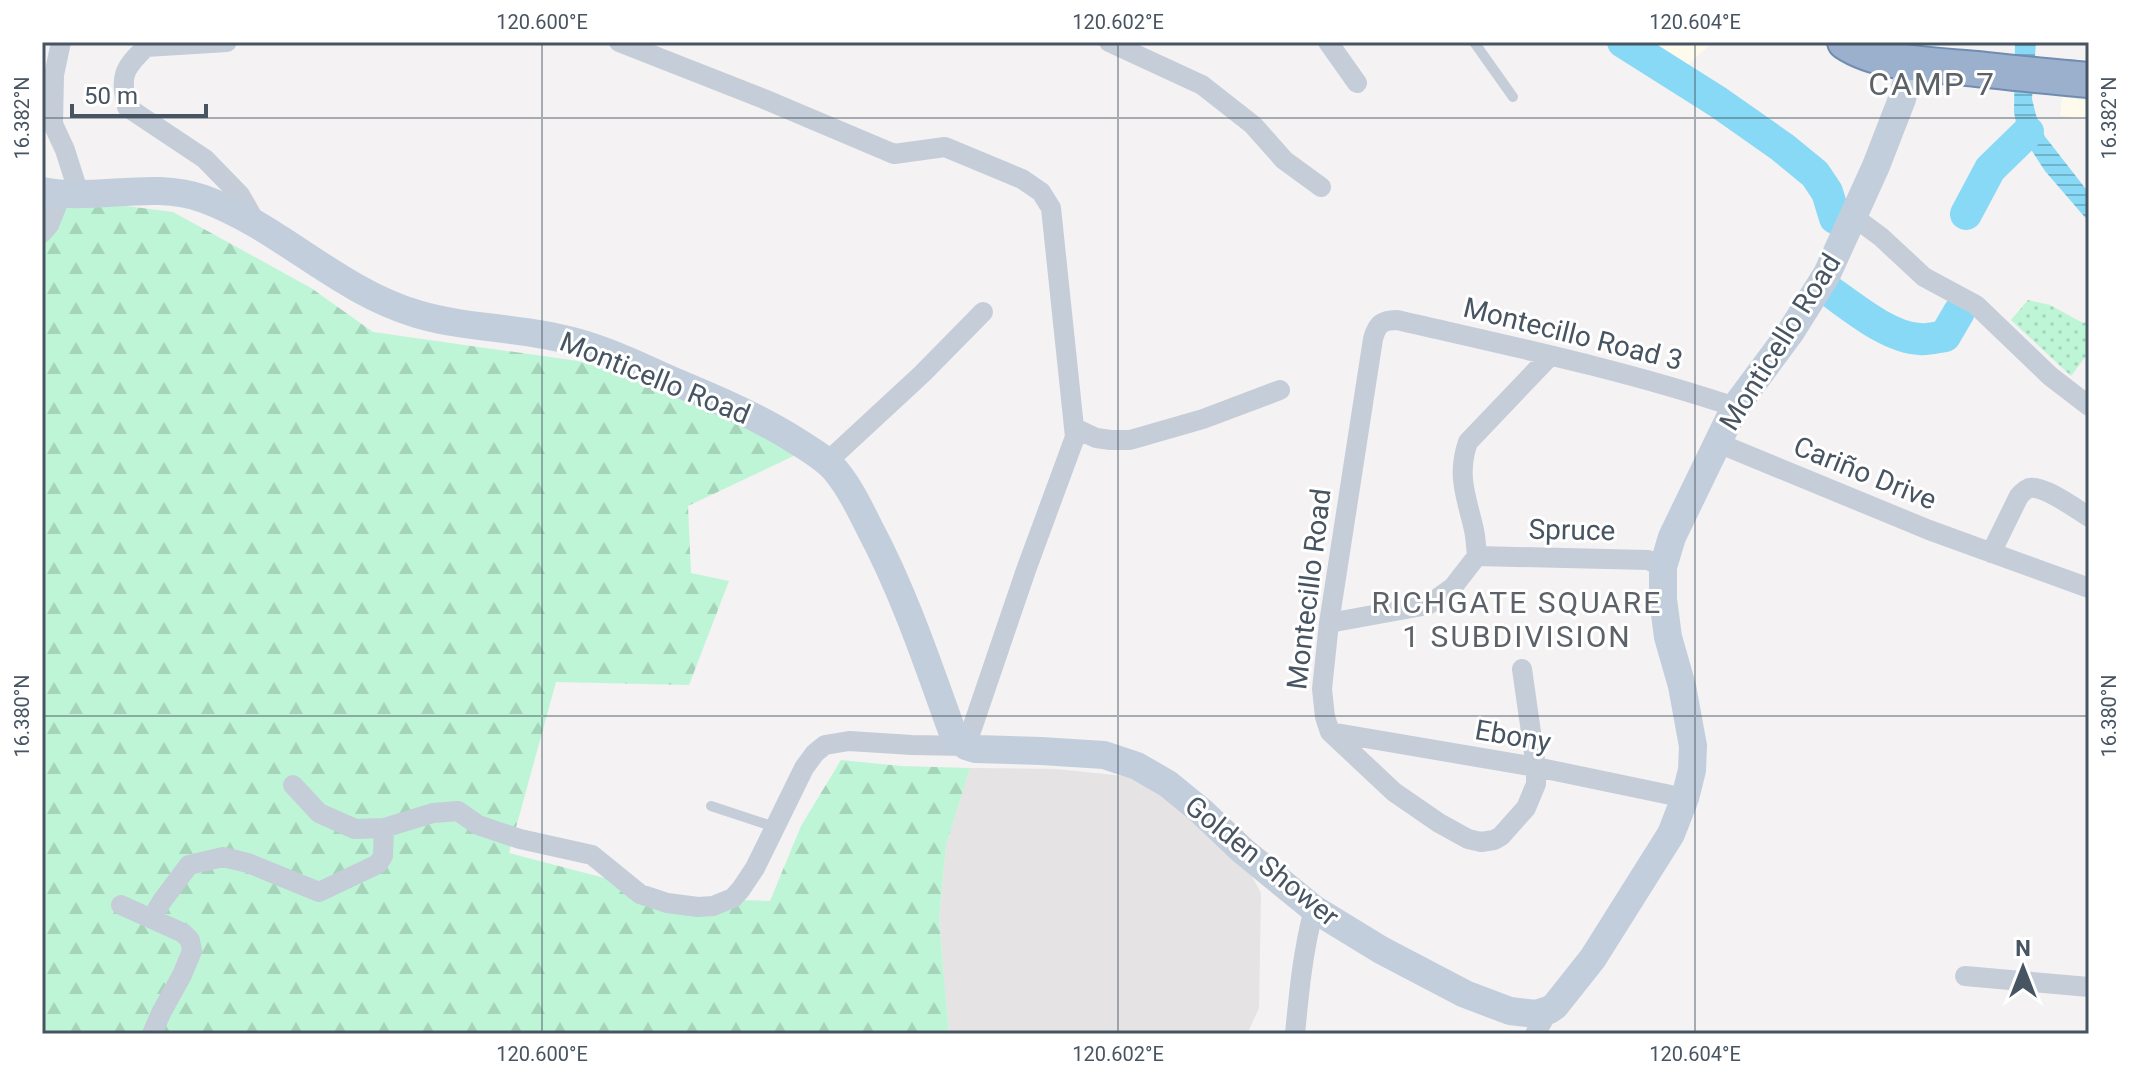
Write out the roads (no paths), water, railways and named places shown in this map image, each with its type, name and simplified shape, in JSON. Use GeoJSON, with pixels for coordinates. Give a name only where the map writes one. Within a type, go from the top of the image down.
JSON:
{"type":"FeatureCollection","features":[{"type":"Feature","properties":{"kind":"highway"},"geometry":{"type":"LineString","coordinates":[[1845,42],[1863,52],[1912,62],[2088,80]]}},
{"type":"Feature","properties":{"kind":"main road","name":"Monticello Road"},"geometry":{"type":"LineString","coordinates":[[1542,1022],[1593,958],[1671,834],[1685,798],[1692,770],[1693,746],[1682,686],[1668,637],[1663,599],[1663,567],[1672,537],[1735,407],[1790,333],[1827,274],[1894,121],[1912,62]]}},
{"type":"Feature","properties":{"kind":"main road","name":"Monticello Road"},"geometry":{"type":"LineString","coordinates":[[61,193],[179,193],[201,198],[230,209],[339,278],[391,306],[444,322],[548,335],[606,352],[761,420],[828,461],[846,484],[883,554],[908,611],[952,731],[966,746]]}},
{"type":"Feature","properties":{"kind":"main road","name":"Golden Shower"},"geometry":{"type":"LineString","coordinates":[[966,746],[983,751],[1104,755],[1137,766],[1168,784],[1314,909],[1381,950],[1465,994],[1519,1012],[1536,1014],[1542,1022]]}},
{"type":"Feature","properties":{"kind":"street"},"geometry":{"type":"LineString","coordinates":[[42,233],[49,225],[61,193],[65,150],[48,124],[61,42]]}},
{"type":"Feature","properties":{"kind":"street"},"geometry":{"type":"LineString","coordinates":[[227,42],[146,47],[128,64],[122,86],[127,107],[205,159],[240,195],[258,227]]}},
{"type":"Feature","properties":{"kind":"street"},"geometry":{"type":"LineString","coordinates":[[293,785],[319,813],[355,829],[384,828],[433,813],[458,811],[478,825],[592,855],[640,894],[667,903],[698,907],[722,904],[741,889],[804,768],[825,745],[849,741],[966,746],[1074,441],[1051,208],[1041,192],[1022,179],[945,147],[894,154],[621,42]]}},
{"type":"Feature","properties":{"kind":"street"},"geometry":{"type":"LineString","coordinates":[[1109,42],[1202,85],[1253,125],[1284,160],[1321,187]]}},
{"type":"Feature","properties":{"kind":"street"},"geometry":{"type":"LineString","coordinates":[[1328,42],[1357,83]]}},
{"type":"Feature","properties":{"kind":"street"},"geometry":{"type":"LineString","coordinates":[[1854,217],[1924,277],[1976,305],[2050,376],[2089,406]]}},
{"type":"Feature","properties":{"kind":"street"},"geometry":{"type":"LineString","coordinates":[[828,461],[922,374],[983,312]]}},
{"type":"Feature","properties":{"kind":"street","name":"Montecillo Road"},"geometry":{"type":"LineString","coordinates":[[1330,732],[1322,689],[1329,623],[1373,339],[1379,324],[1385,320],[1397,320]]}},
{"type":"Feature","properties":{"kind":"street","name":"Montecillo Road 3"},"geometry":{"type":"LineString","coordinates":[[1397,320],[1550,356],[1735,407]]}},
{"type":"Feature","properties":{"kind":"street"},"geometry":{"type":"LineString","coordinates":[[1329,623],[1428,605],[1453,587],[1477,556],[1464,492],[1463,457],[1468,442],[1550,356]]}},
{"type":"Feature","properties":{"kind":"street"},"geometry":{"type":"LineString","coordinates":[[1075,428],[1096,438],[1130,440],[1203,419],[1280,390]]}},
{"type":"Feature","properties":{"kind":"street","name":"Cariño Drive"},"geometry":{"type":"LineString","coordinates":[[1718,443],[1929,530],[2089,588]]}},
{"type":"Feature","properties":{"kind":"street"},"geometry":{"type":"LineString","coordinates":[[1991,553],[2024,490],[2038,488],[2089,517]]}},
{"type":"Feature","properties":{"kind":"street","name":"Spruce"},"geometry":{"type":"LineString","coordinates":[[1477,556],[1648,560],[1663,567]]}},
{"type":"Feature","properties":{"kind":"street"},"geometry":{"type":"LineString","coordinates":[[1330,732],[1394,792],[1457,834],[1475,841],[1489,842],[1501,836],[1526,808],[1536,784],[1522,669]]}},
{"type":"Feature","properties":{"kind":"street","name":"Ebony"},"geometry":{"type":"LineString","coordinates":[[1330,732],[1536,767],[1685,798]]}},
{"type":"Feature","properties":{"kind":"street"},"geometry":{"type":"LineString","coordinates":[[152,918],[189,865],[223,857],[248,863],[319,892],[378,864],[383,856],[384,828]]}},
{"type":"Feature","properties":{"kind":"street"},"geometry":{"type":"LineString","coordinates":[[121,905],[183,933],[190,940],[192,951],[152,1034]]}},
{"type":"Feature","properties":{"kind":"street"},"geometry":{"type":"LineString","coordinates":[[1295,1034],[1308,929],[1314,909]]}},
{"type":"Feature","properties":{"kind":"street"},"geometry":{"type":"LineString","coordinates":[[1965,976],[2089,987]]}},
{"type":"Feature","properties":{"kind":"lane"},"geometry":{"type":"LineString","coordinates":[[1474,42],[1513,97]]}},
{"type":"Feature","properties":{"kind":"lane"},"geometry":{"type":"LineString","coordinates":[[711,806],[775,827]]}},
{"type":"Feature","properties":{"kind":"water"},"geometry":{"type":"Polygon","coordinates":[[[2015,42],[2036,42],[2032,99],[2036,115],[2043,134],[2089,193],[2089,222],[2045,171],[2017,128],[2014,112],[2015,42]]]}},
{"type":"Feature","properties":{"kind":"waterway"},"geometry":{"type":"LineString","coordinates":[[1623,42],[1718,102],[1815,174],[1827,192],[1835,218]]}},
{"type":"Feature","properties":{"kind":"waterway"},"geometry":{"type":"LineString","coordinates":[[1966,214],[1990,169],[2028,132]]}},
{"type":"Feature","properties":{"kind":"waterway"},"geometry":{"type":"LineString","coordinates":[[1831,292],[1873,322],[1909,337],[1926,339],[1945,336],[1959,312]]}},
{"type":"Feature","properties":{"kind":"district","name":"CAMP 7"},"geometry":{"type":"Point","coordinates":[1932,84]}},
{"type":"Feature","properties":{"kind":"district","name":"RICHGATE SQUARE 1 SUBDIVISION"},"geometry":{"type":"Point","coordinates":[1517,619]}}]}
